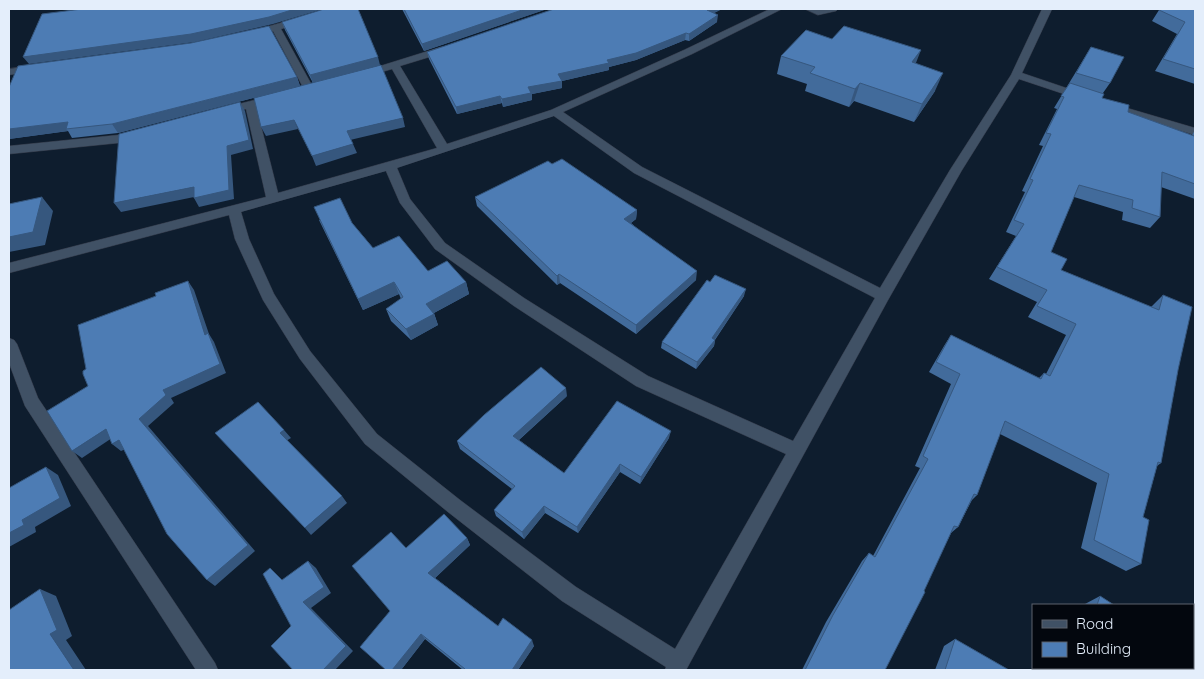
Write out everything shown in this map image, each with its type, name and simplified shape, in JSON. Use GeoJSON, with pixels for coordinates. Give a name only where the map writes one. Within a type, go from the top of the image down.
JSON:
{"type":"FeatureCollection","features":[{"type":"Feature","properties":{"kind":"street"},"geometry":{"type":"LineString","coordinates":[[237,38],[338,9]]}},
{"type":"Feature","properties":{"kind":"street"},"geometry":{"type":"LineString","coordinates":[[9,268],[273,199],[390,166],[555,112],[688,52],[777,9]]}},
{"type":"Feature","properties":{"kind":"street"},"geometry":{"type":"LineString","coordinates":[[810,9],[818,12],[833,9]]}},
{"type":"Feature","properties":{"kind":"street"},"geometry":{"type":"LineString","coordinates":[[234,209],[242,239],[268,296],[305,355],[371,439],[454,506],[569,594],[677,667],[883,296],[956,170],[1016,75],[1047,9]]}},
{"type":"Feature","properties":{"kind":"street"},"geometry":{"type":"LineString","coordinates":[[276,28],[310,89]]}},
{"type":"Feature","properties":{"kind":"street"},"geometry":{"type":"LineString","coordinates":[[355,77],[395,66],[457,44]]}},
{"type":"Feature","properties":{"kind":"street"},"geometry":{"type":"LineString","coordinates":[[395,66],[444,149]]}},
{"type":"Feature","properties":{"kind":"street"},"geometry":{"type":"LineString","coordinates":[[9,72],[45,67]]}},
{"type":"Feature","properties":{"kind":"street"},"geometry":{"type":"LineString","coordinates":[[1016,75],[1195,132]]}},
{"type":"Feature","properties":{"kind":"street"},"geometry":{"type":"LineString","coordinates":[[213,114],[284,96]]}},
{"type":"Feature","properties":{"kind":"street"},"geometry":{"type":"LineString","coordinates":[[250,104],[273,199]]}},
{"type":"Feature","properties":{"kind":"street"},"geometry":{"type":"LineString","coordinates":[[555,112],[638,170],[883,296]]}},
{"type":"Feature","properties":{"kind":"street"},"geometry":{"type":"LineString","coordinates":[[9,152],[118,139],[146,132]]}},
{"type":"Feature","properties":{"kind":"street"},"geometry":{"type":"LineString","coordinates":[[390,166],[404,200],[440,246],[519,302],[642,381],[797,451]]}},
{"type":"Feature","properties":{"kind":"street"},"geometry":{"type":"LineString","coordinates":[[9,344],[31,401],[208,670]]}},
{"type":"Feature","properties":{"kind":"building"},"geometry":{"type":"Polygon","coordinates":[[[82,9],[295,9],[269,17],[191,34],[23,57],[42,14],[82,9]]]}},
{"type":"Feature","properties":{"kind":"building"},"geometry":{"type":"Polygon","coordinates":[[[324,9],[358,9],[378,57],[310,75],[282,22],[324,9]]]}},
{"type":"Feature","properties":{"kind":"building"},"geometry":{"type":"Polygon","coordinates":[[[404,9],[525,9],[422,44],[404,9]]]}},
{"type":"Feature","properties":{"kind":"building"},"geometry":{"type":"Polygon","coordinates":[[[554,9],[710,9],[707,10],[718,15],[689,34],[686,33],[636,53],[607,60],[609,63],[558,74],[562,81],[528,87],[531,93],[502,99],[500,96],[456,107],[427,52],[554,9]]]}},
{"type":"Feature","properties":{"kind":"building"},"geometry":{"type":"Polygon","coordinates":[[[1195,9],[1195,69],[1163,59],[1185,22],[1159,10],[1195,9]]]}},
{"type":"Feature","properties":{"kind":"building"},"geometry":{"type":"Polygon","coordinates":[[[269,26],[297,77],[112,124],[66,129],[68,122],[9,129],[9,87],[18,66],[191,43],[269,26]]]}},
{"type":"Feature","properties":{"kind":"building"},"geometry":{"type":"Polygon","coordinates":[[[844,26],[921,50],[912,62],[943,73],[922,104],[860,83],[855,89],[810,73],[815,67],[781,56],[806,30],[832,39],[844,26]]]}},
{"type":"Feature","properties":{"kind":"building"},"geometry":{"type":"Polygon","coordinates":[[[1091,47],[1124,57],[1110,83],[1076,73],[1091,47]]]}},
{"type":"Feature","properties":{"kind":"building"},"geometry":{"type":"Polygon","coordinates":[[[381,65],[403,118],[347,131],[353,144],[312,156],[294,120],[261,127],[254,98],[381,65]]]}},
{"type":"Feature","properties":{"kind":"building"},"geometry":{"type":"Polygon","coordinates":[[[1070,83],[1104,94],[1102,98],[1129,105],[1128,112],[1194,136],[1195,134],[1195,184],[1162,172],[1160,217],[1132,208],[1133,200],[1079,185],[1051,252],[1067,259],[1061,270],[1159,310],[1163,295],[1192,307],[1161,463],[1158,462],[1143,517],[1149,520],[1141,564],[1094,540],[1109,474],[1005,421],[977,495],[974,494],[958,527],[954,526],[925,592],[885,670],[805,670],[833,615],[869,553],[875,557],[928,459],[923,456],[960,374],[936,362],[951,335],[1041,379],[1044,373],[1050,376],[1076,324],[1037,306],[1047,290],[997,267],[1024,224],[1014,220],[1033,180],[1030,179],[1051,134],[1046,133],[1064,97],[1061,96],[1070,83]]]}},
{"type":"Feature","properties":{"kind":"building"},"geometry":{"type":"Polygon","coordinates":[[[240,102],[249,140],[227,146],[229,190],[194,198],[194,187],[114,203],[119,134],[240,102]]]}},
{"type":"Feature","properties":{"kind":"building"},"geometry":{"type":"Polygon","coordinates":[[[562,159],[637,210],[624,219],[697,271],[636,325],[559,274],[557,276],[475,197],[548,161],[552,164],[562,159]]]}},
{"type":"Feature","properties":{"kind":"building"},"geometry":{"type":"Polygon","coordinates":[[[42,197],[33,232],[9,237],[9,204],[42,197]]]}},
{"type":"Feature","properties":{"kind":"building"},"geometry":{"type":"Polygon","coordinates":[[[340,198],[352,223],[373,248],[399,236],[428,271],[447,261],[466,282],[426,304],[434,314],[406,329],[386,309],[403,297],[394,282],[358,299],[314,207],[340,198]]]}},
{"type":"Feature","properties":{"kind":"building"},"geometry":{"type":"Polygon","coordinates":[[[715,275],[746,289],[712,338],[715,340],[697,362],[662,342],[707,280],[710,282],[715,275]]]}},
{"type":"Feature","properties":{"kind":"building"},"geometry":{"type":"Polygon","coordinates":[[[188,281],[205,335],[208,333],[220,364],[163,390],[166,395],[139,419],[248,545],[207,580],[167,534],[119,440],[112,444],[106,429],[72,451],[47,411],[88,386],[83,374],[83,371],[86,369],[78,325],[156,296],[155,293],[188,281]]]}},
{"type":"Feature","properties":{"kind":"building"},"geometry":{"type":"Polygon","coordinates":[[[541,367],[566,388],[513,436],[564,473],[617,401],[671,431],[641,477],[620,464],[577,527],[544,506],[522,532],[494,510],[515,486],[457,441],[484,415],[541,367]]]}},
{"type":"Feature","properties":{"kind":"building"},"geometry":{"type":"Polygon","coordinates":[[[258,402],[284,430],[280,433],[342,496],[305,528],[215,433],[258,402]]]}},
{"type":"Feature","properties":{"kind":"building"},"geometry":{"type":"Polygon","coordinates":[[[46,467],[60,498],[22,520],[24,525],[9,533],[9,488],[46,467]]]}},
{"type":"Feature","properties":{"kind":"building"},"geometry":{"type":"Polygon","coordinates":[[[444,514],[467,538],[428,573],[498,626],[503,618],[532,640],[512,670],[463,670],[465,669],[421,634],[392,670],[386,670],[360,647],[390,611],[352,566],[391,532],[406,548],[444,514]]]}},
{"type":"Feature","properties":{"kind":"building"},"geometry":{"type":"Polygon","coordinates":[[[308,561],[324,587],[303,602],[346,646],[323,670],[293,670],[271,646],[291,626],[263,574],[270,568],[282,580],[308,561]]]}},
{"type":"Feature","properties":{"kind":"building"},"geometry":{"type":"Polygon","coordinates":[[[40,589],[57,630],[50,634],[74,670],[9,670],[9,610],[40,589]]]}},
{"type":"Feature","properties":{"kind":"building"},"geometry":{"type":"Polygon","coordinates":[[[1100,596],[1112,604],[1097,604],[1100,596]]]}},
{"type":"Feature","properties":{"kind":"building"},"geometry":{"type":"Polygon","coordinates":[[[955,639],[1009,670],[945,670],[955,639]]]}},
{"type":"Feature","properties":{"kind":"building"},"geometry":{"type":"Polygon","coordinates":[[[1195,653],[1195,670],[1185,670],[1194,669],[1195,653]]]}},
{"type":"Feature","properties":{"kind":"building"},"geometry":{"type":"Polygon","coordinates":[[[1072,669],[1134,669],[1133,670],[1072,669]]]}}]}
